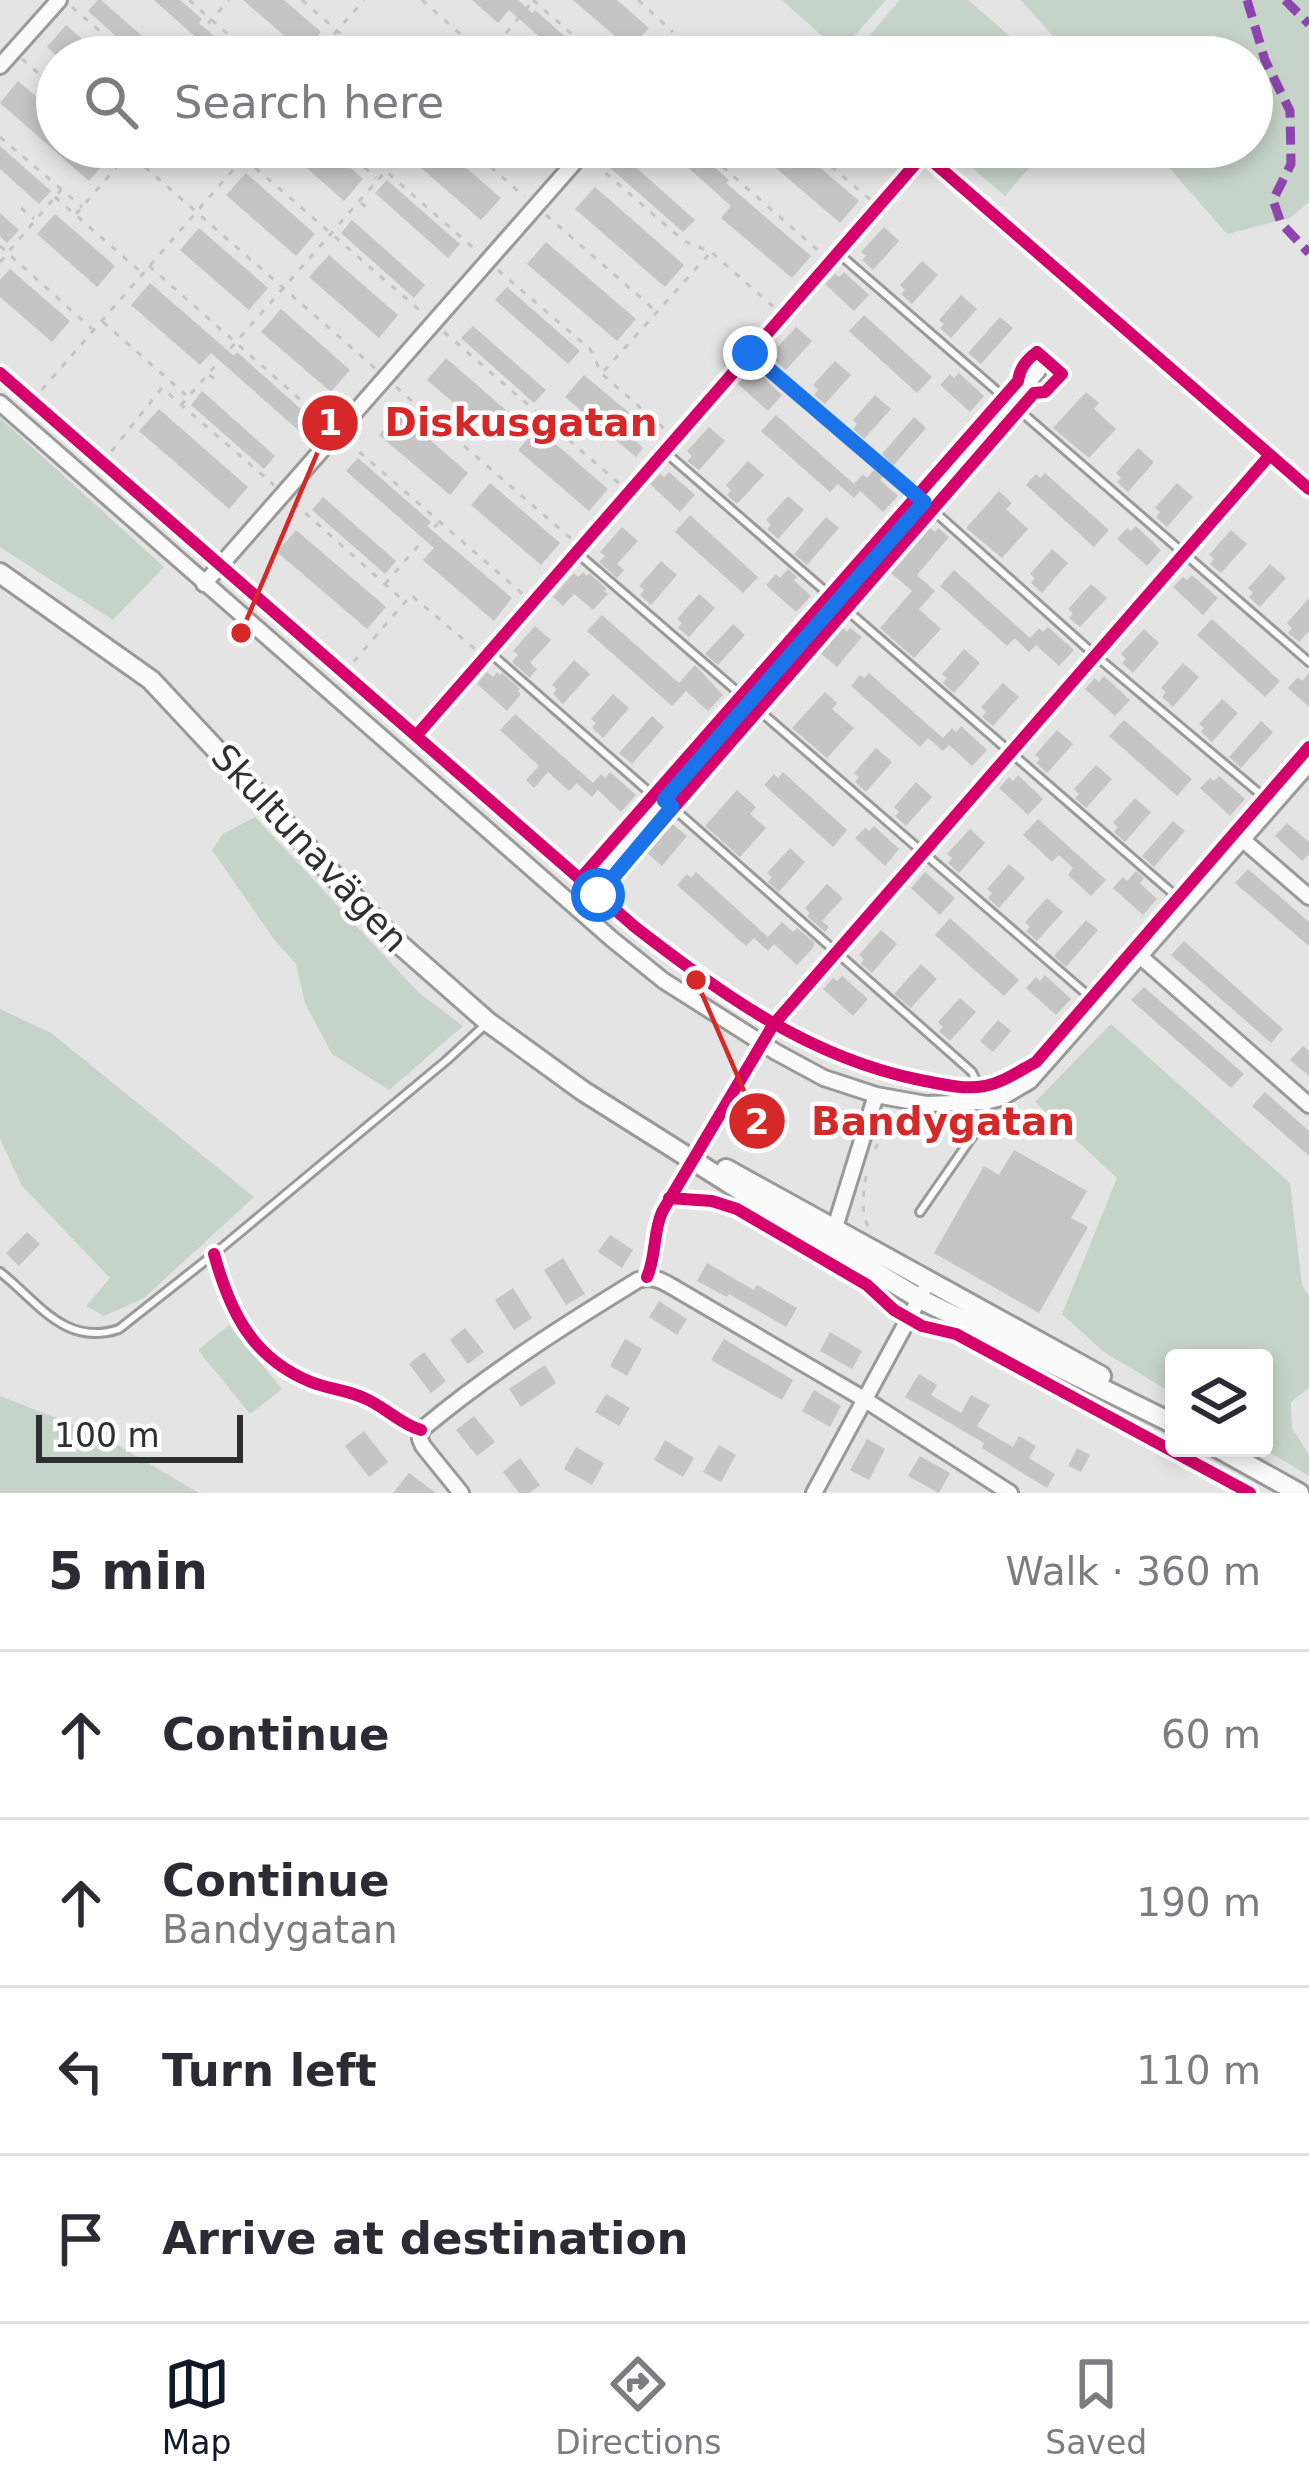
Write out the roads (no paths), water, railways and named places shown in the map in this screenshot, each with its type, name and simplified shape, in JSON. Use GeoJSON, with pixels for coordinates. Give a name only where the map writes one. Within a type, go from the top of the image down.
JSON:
{"type":"FeatureCollection","features":[{"type":"Feature","properties":{"kind":"main road","name":"Skultunavägen"},"geometry":{"type":"LineString","coordinates":[[0,573],[151,680],[388,934],[488,1022],[583,1091],[924,1290],[1165,1419]]}},
{"type":"Feature","properties":{"kind":"main road"},"geometry":{"type":"LineString","coordinates":[[1234,1457],[1300,1493]]}},
{"type":"Feature","properties":{"kind":"street"},"geometry":{"type":"LineString","coordinates":[[0,66],[62,0]]}},
{"type":"Feature","properties":{"kind":"street"},"geometry":{"type":"LineString","coordinates":[[204,584],[570,168]]}},
{"type":"Feature","properties":{"kind":"street"},"geometry":{"type":"LineString","coordinates":[[573,904],[1038,370]]}},
{"type":"Feature","properties":{"kind":"street"},"geometry":{"type":"LineString","coordinates":[[0,403],[641,964],[824,1078],[876,1095],[926,1104],[982,1094],[1001,1098],[1030,1081],[1309,764]]}},
{"type":"Feature","properties":{"kind":"street"},"geometry":{"type":"LineString","coordinates":[[1243,840],[1309,897]]}},
{"type":"Feature","properties":{"kind":"street"},"geometry":{"type":"LineString","coordinates":[[1141,957],[1309,1105]]}},
{"type":"Feature","properties":{"kind":"street"},"geometry":{"type":"LineString","coordinates":[[832,1237],[876,1095]]}},
{"type":"Feature","properties":{"kind":"street"},"geometry":{"type":"LineString","coordinates":[[461,1493],[423,1446],[421,1430],[519,1354],[647,1277],[658,1278],[864,1399],[1010,1493]]}},
{"type":"Feature","properties":{"kind":"street"},"geometry":{"type":"LineString","coordinates":[[814,1493],[924,1290]]}},
{"type":"Feature","properties":{"kind":"lane"},"geometry":{"type":"LineString","coordinates":[[834,257],[1012,402],[1309,662]]}},
{"type":"Feature","properties":{"kind":"lane"},"geometry":{"type":"LineString","coordinates":[[750,353],[1265,798]]}},
{"type":"Feature","properties":{"kind":"lane"},"geometry":{"type":"LineString","coordinates":[[664,451],[1177,897]]}},
{"type":"Feature","properties":{"kind":"lane"},"geometry":{"type":"LineString","coordinates":[[578,549],[1090,998]]}},
{"type":"Feature","properties":{"kind":"lane"},"geometry":{"type":"LineString","coordinates":[[487,655],[664,800],[972,1072],[988,1114],[920,1212]]}},
{"type":"Feature","properties":{"kind":"lane"},"geometry":{"type":"LineString","coordinates":[[0,1272],[80,1334],[119,1329],[488,1022]]}},
{"type":"Feature","properties":{"kind":"place","name":"Diskusgatan"},"geometry":{"type":"Point","coordinates":[241,633]}},
{"type":"Feature","properties":{"kind":"place","name":"Bandygatan"},"geometry":{"type":"Point","coordinates":[696,980]}}]}
